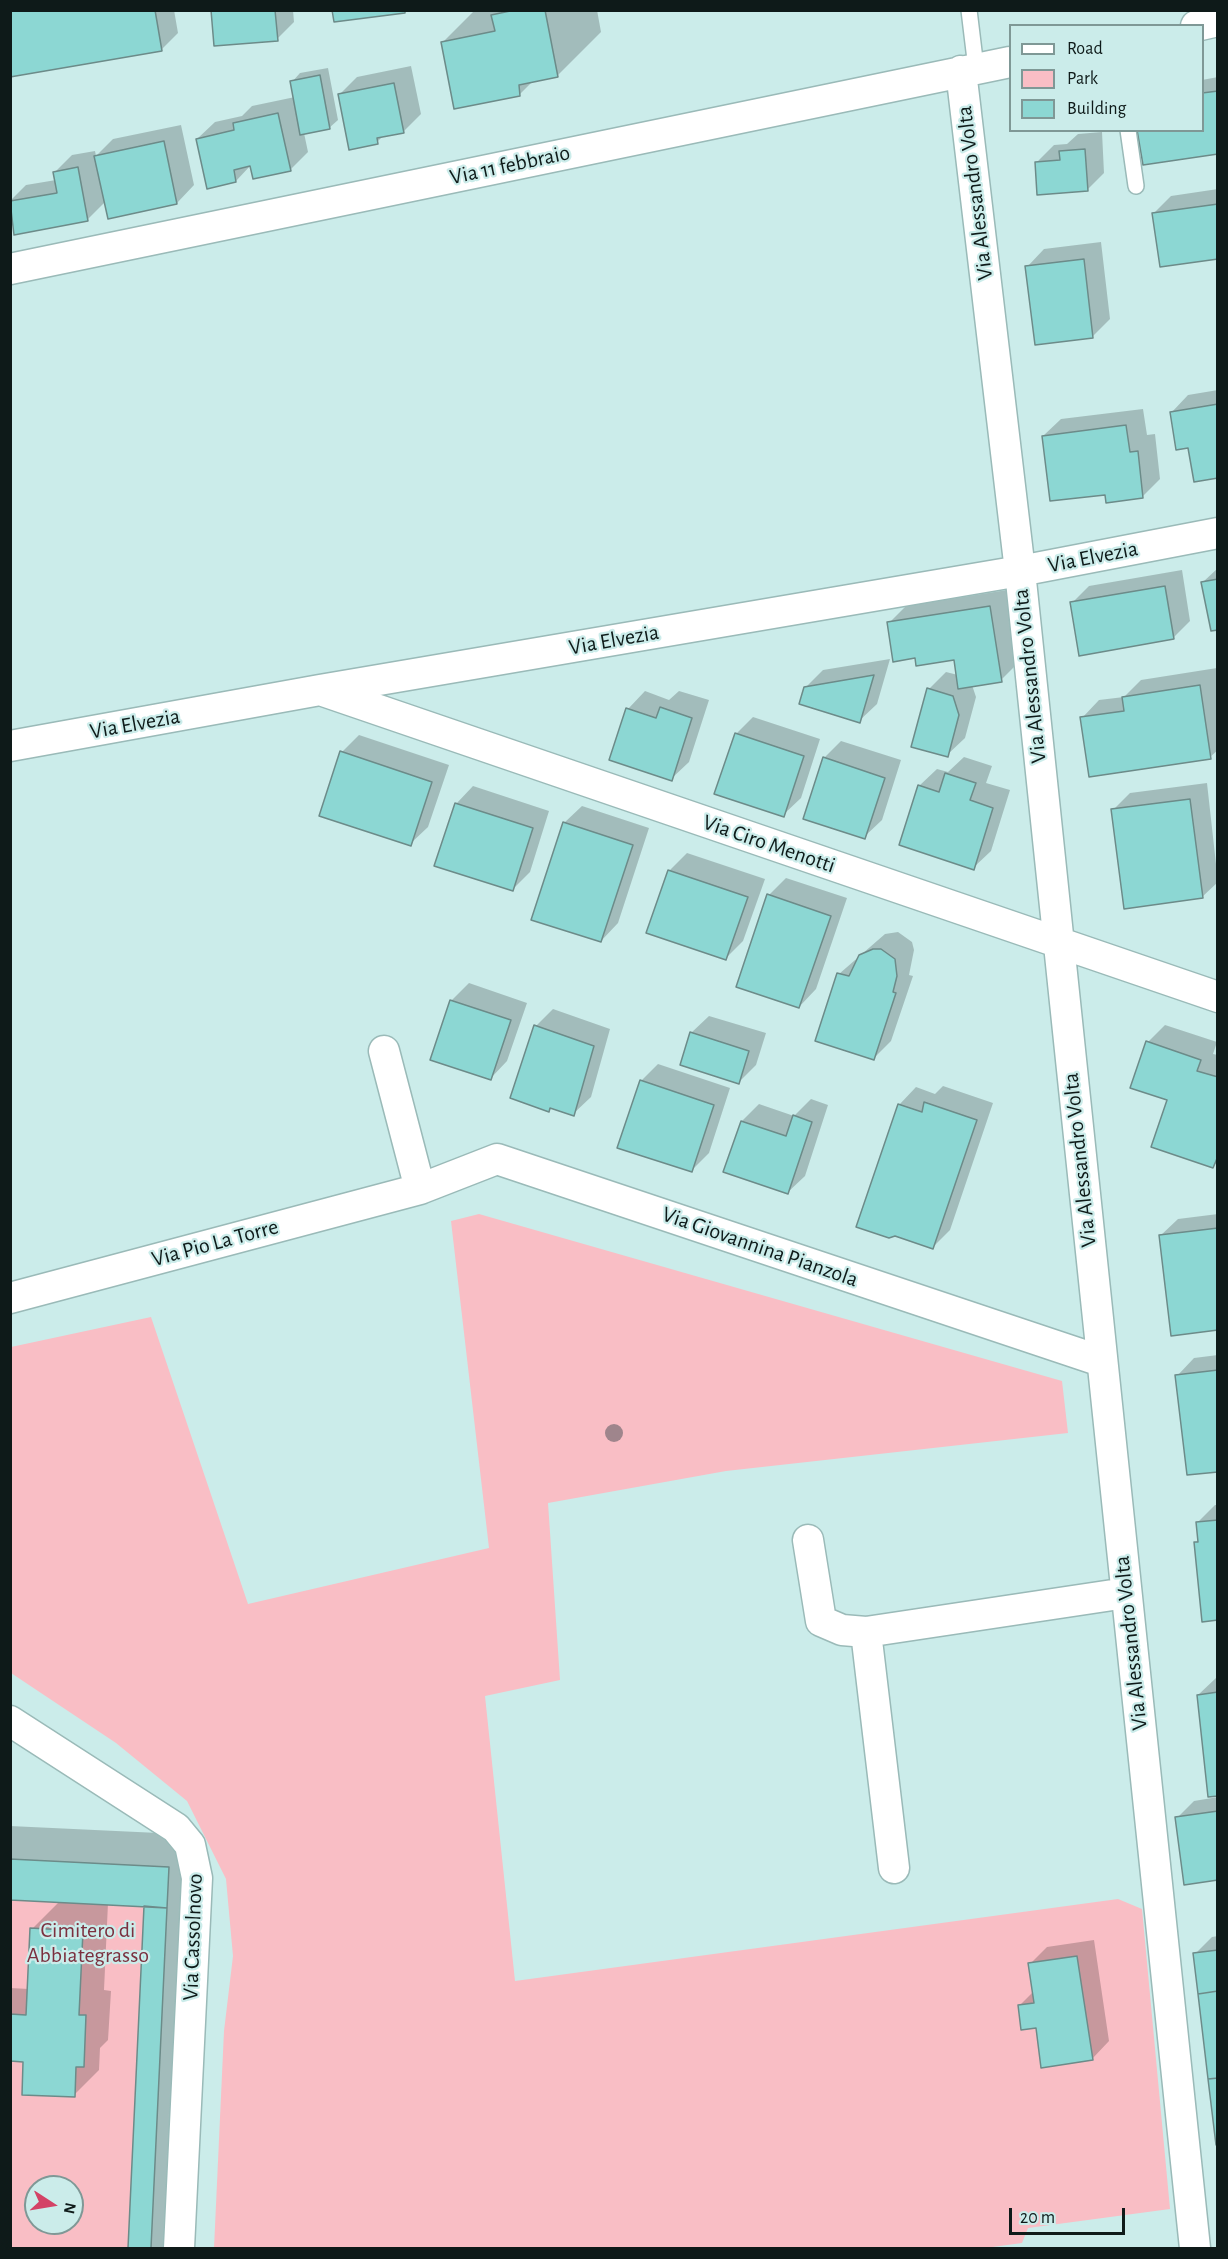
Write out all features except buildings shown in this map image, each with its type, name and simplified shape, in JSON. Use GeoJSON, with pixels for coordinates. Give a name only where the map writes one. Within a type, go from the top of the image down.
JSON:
{"type":"FeatureCollection","features":[{"type":"Feature","properties":{"kind":"street","name":"Via 11 febbraio"},"geometry":{"type":"LineString","coordinates":[[10,269],[1009,62]]}},
{"type":"Feature","properties":{"kind":"street","name":"Via Alessandro Volta"},"geometry":{"type":"LineString","coordinates":[[968,70],[1057,944],[1195,2248]]}},
{"type":"Feature","properties":{"kind":"street","name":"Via Elvezia"},"geometry":{"type":"LineString","coordinates":[[10,746],[320,690],[1020,571],[1218,533]]}},
{"type":"Feature","properties":{"kind":"street","name":"Via Ciro Menotti"},"geometry":{"type":"LineString","coordinates":[[320,690],[1057,944],[1218,997]]}},
{"type":"Feature","properties":{"kind":"street"},"geometry":{"type":"LineString","coordinates":[[384,1051],[420,1189]]}},
{"type":"Feature","properties":{"kind":"street","name":"Via Giovannina Pianzola"},"geometry":{"type":"LineString","coordinates":[[420,1189],[497,1159],[1101,1361]]}},
{"type":"Feature","properties":{"kind":"street","name":"Via Pio La Torre"},"geometry":{"type":"LineString","coordinates":[[10,1298],[420,1189]]}},
{"type":"Feature","properties":{"kind":"street"},"geometry":{"type":"LineString","coordinates":[[808,1540],[821,1621],[842,1630],[866,1632],[1126,1593]]}},
{"type":"Feature","properties":{"kind":"street"},"geometry":{"type":"LineString","coordinates":[[866,1632],[894,1868]]}},
{"type":"Feature","properties":{"kind":"street","name":"Via Cassolnovo"},"geometry":{"type":"LineString","coordinates":[[10,1721],[176,1828],[190,1845],[197,1878],[179,2248]]}},
{"type":"Feature","properties":{"kind":"lane"},"geometry":{"type":"LineString","coordinates":[[968,70],[969,10]]}},
{"type":"Feature","properties":{"kind":"lane"},"geometry":{"type":"LineString","coordinates":[[1128,132],[1136,186]]}},
{"type":"Feature","properties":{"kind":"green space"},"geometry":{"type":"Polygon","coordinates":[[[479,1214],[1062,1381],[1068,1433],[726,1471],[548,1503],[560,1680],[485,1696],[515,1981],[1118,1899],[1142,1909],[1170,2209],[1028,2228],[1022,2243],[985,2248],[214,2248],[224,2031],[233,1956],[226,1879],[187,1801],[116,1743],[11,1673],[11,1347],[151,1317],[248,1604],[489,1548],[451,1221],[479,1214]]]}},
{"type":"Feature","properties":{"kind":"green space","name":"Cimitero di Abbiategrasso"},"geometry":{"type":"Polygon","coordinates":[[[11,1859],[169,1867],[151,2248],[11,2248],[11,1859]]]}}]}
